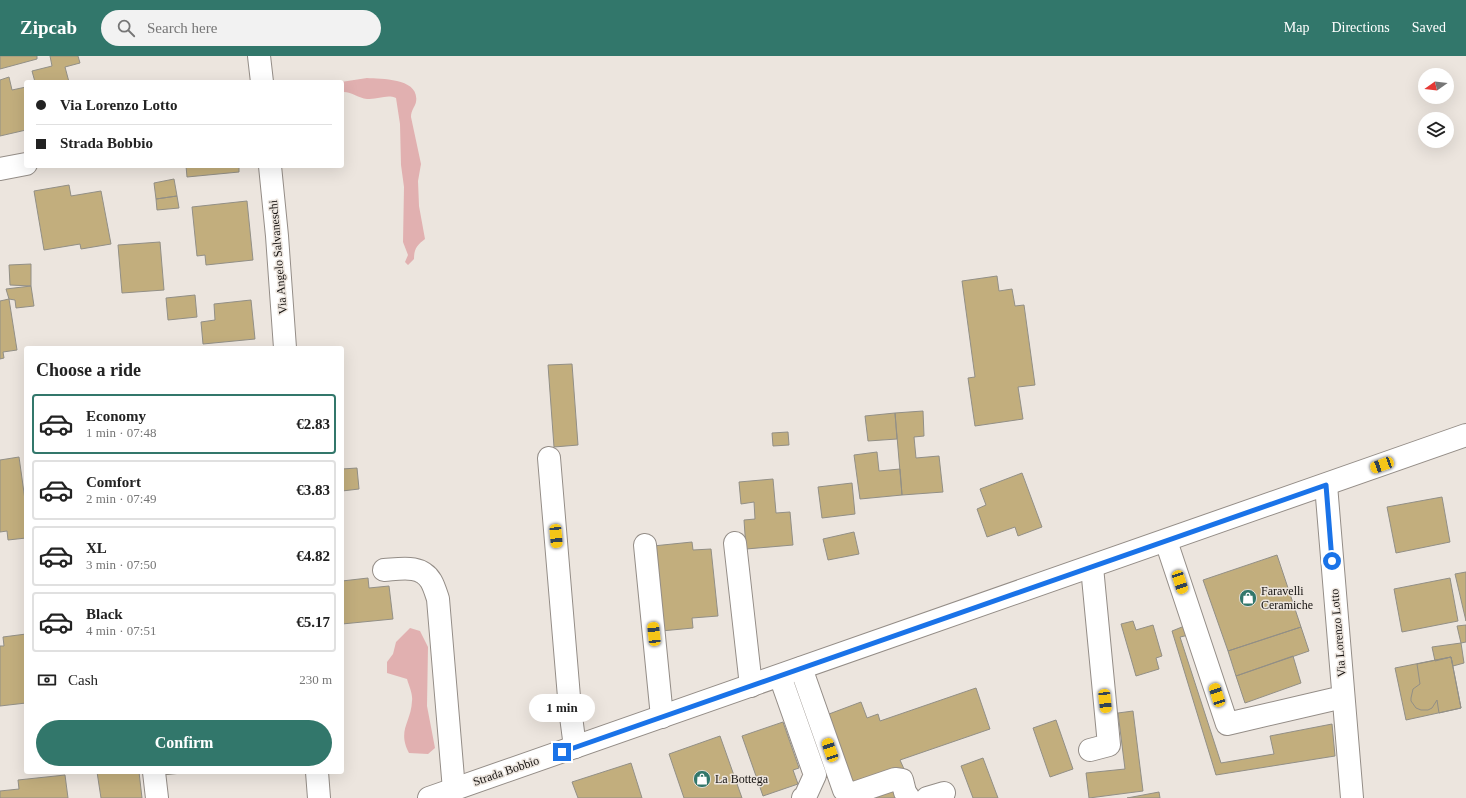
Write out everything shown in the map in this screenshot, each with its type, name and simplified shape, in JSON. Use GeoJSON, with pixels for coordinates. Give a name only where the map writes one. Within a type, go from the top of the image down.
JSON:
{"type":"FeatureCollection","features":[{"type":"Feature","properties":{"kind":"main road"},"geometry":{"type":"LineString","coordinates":[[259,56],[262,80]]}},
{"type":"Feature","properties":{"kind":"main road"},"geometry":{"type":"LineString","coordinates":[[0,169],[24,164]]}},
{"type":"Feature","properties":{"kind":"main road","name":"Via Angelo Salvaneschi"},"geometry":{"type":"LineString","coordinates":[[270,168],[285,346]]}},
{"type":"Feature","properties":{"kind":"main road","name":"Strada Bobbio"},"geometry":{"type":"LineString","coordinates":[[429,798],[1466,435]]}},
{"type":"Feature","properties":{"kind":"main road"},"geometry":{"type":"LineString","coordinates":[[549,458],[570,709],[575,747]]}},
{"type":"Feature","properties":{"kind":"main road","name":"Via Lorenzo Lotto"},"geometry":{"type":"LineString","coordinates":[[1326,485],[1352,798]]}},
{"type":"Feature","properties":{"kind":"main road"},"geometry":{"type":"LineString","coordinates":[[1166,541],[1227,724],[1343,696]]}},
{"type":"Feature","properties":{"kind":"main road"},"geometry":{"type":"LineString","coordinates":[[735,544],[751,686]]}},
{"type":"Feature","properties":{"kind":"main road"},"geometry":{"type":"LineString","coordinates":[[645,545],[662,717]]}},
{"type":"Feature","properties":{"kind":"main road"},"geometry":{"type":"LineString","coordinates":[[1090,750],[1109,745],[1092,567]]}},
{"type":"Feature","properties":{"kind":"main road"},"geometry":{"type":"LineString","coordinates":[[384,570],[411,568],[421,570],[431,580],[438,599],[454,790]]}},
{"type":"Feature","properties":{"kind":"main road"},"geometry":{"type":"LineString","coordinates":[[801,668],[844,790],[851,794],[895,780],[902,780],[905,792],[909,798]]}},
{"type":"Feature","properties":{"kind":"main road"},"geometry":{"type":"LineString","coordinates":[[780,676],[815,775],[805,797],[803,798]]}},
{"type":"Feature","properties":{"kind":"main road"},"geometry":{"type":"LineString","coordinates":[[154,774],[157,798]]}},
{"type":"Feature","properties":{"kind":"main road"},"geometry":{"type":"LineString","coordinates":[[317,774],[319,798]]}},
{"type":"Feature","properties":{"kind":"shaded area"},"geometry":{"type":"Polygon","coordinates":[[[367,78],[399,81],[412,88],[416,94],[416,102],[411,117],[421,164],[418,181],[419,206],[425,239],[416,248],[414,259],[408,265],[405,262],[408,255],[403,242],[404,187],[401,165],[400,124],[396,98],[385,97],[367,99],[344,92],[344,82],[367,78]]]}},
{"type":"Feature","properties":{"kind":"shaded area"},"geometry":{"type":"Polygon","coordinates":[[[410,628],[420,631],[428,647],[427,706],[435,748],[428,754],[409,753],[404,738],[404,732],[411,709],[411,690],[407,679],[387,673],[387,662],[393,654],[396,642],[410,628]]]}},
{"type":"Feature","properties":{"kind":"building"},"geometry":{"type":"Polygon","coordinates":[[[0,56],[37,56],[37,59],[0,69],[0,56]]]}},
{"type":"Feature","properties":{"kind":"building"},"geometry":{"type":"Polygon","coordinates":[[[50,56],[78,56],[80,63],[65,67],[68,80],[34,80],[32,71],[52,66],[50,56]]]}},
{"type":"Feature","properties":{"kind":"building"},"geometry":{"type":"Polygon","coordinates":[[[9,77],[12,90],[24,87],[24,130],[0,136],[0,80],[9,77]]]}},
{"type":"Feature","properties":{"kind":"building"},"geometry":{"type":"Polygon","coordinates":[[[186,168],[239,168],[239,172],[187,177],[186,168]]]}},
{"type":"Feature","properties":{"kind":"building"},"geometry":{"type":"Polygon","coordinates":[[[174,179],[177,196],[156,199],[154,183],[174,179]]]}},
{"type":"Feature","properties":{"kind":"building"},"geometry":{"type":"Polygon","coordinates":[[[69,185],[71,196],[101,191],[111,244],[81,249],[80,244],[44,250],[34,191],[69,185]]]}},
{"type":"Feature","properties":{"kind":"building"},"geometry":{"type":"Polygon","coordinates":[[[177,196],[179,208],[157,210],[156,199],[177,196]]]}},
{"type":"Feature","properties":{"kind":"building"},"geometry":{"type":"Polygon","coordinates":[[[247,201],[253,260],[206,265],[205,255],[197,256],[192,207],[247,201]]]}},
{"type":"Feature","properties":{"kind":"building"},"geometry":{"type":"Polygon","coordinates":[[[160,242],[164,290],[122,293],[118,245],[160,242]]]}},
{"type":"Feature","properties":{"kind":"building"},"geometry":{"type":"Polygon","coordinates":[[[31,264],[31,286],[10,285],[9,265],[31,264]]]}},
{"type":"Feature","properties":{"kind":"building"},"geometry":{"type":"Polygon","coordinates":[[[997,276],[999,291],[1012,289],[1015,306],[1024,305],[1035,385],[1018,387],[1023,419],[975,426],[968,378],[975,377],[962,281],[997,276]]]}},
{"type":"Feature","properties":{"kind":"building"},"geometry":{"type":"Polygon","coordinates":[[[31,286],[34,306],[16,308],[15,300],[9,299],[6,289],[31,286]]]}},
{"type":"Feature","properties":{"kind":"building"},"geometry":{"type":"Polygon","coordinates":[[[195,295],[197,317],[168,320],[166,298],[195,295]]]}},
{"type":"Feature","properties":{"kind":"building"},"geometry":{"type":"Polygon","coordinates":[[[9,299],[17,350],[3,352],[4,358],[0,359],[0,301],[9,299]]]}},
{"type":"Feature","properties":{"kind":"building"},"geometry":{"type":"Polygon","coordinates":[[[251,300],[255,339],[203,344],[201,322],[215,320],[214,304],[251,300]]]}},
{"type":"Feature","properties":{"kind":"building"},"geometry":{"type":"Polygon","coordinates":[[[572,364],[578,445],[554,447],[548,365],[572,364]]]}},
{"type":"Feature","properties":{"kind":"building"},"geometry":{"type":"Polygon","coordinates":[[[923,411],[924,436],[914,437],[916,458],[939,456],[943,492],[902,495],[895,413],[923,411]]]}},
{"type":"Feature","properties":{"kind":"building"},"geometry":{"type":"Polygon","coordinates":[[[895,413],[897,439],[868,441],[865,416],[895,413]]]}},
{"type":"Feature","properties":{"kind":"building"},"geometry":{"type":"Polygon","coordinates":[[[788,432],[789,445],[773,446],[772,433],[788,432]]]}},
{"type":"Feature","properties":{"kind":"building"},"geometry":{"type":"Polygon","coordinates":[[[877,452],[879,471],[900,469],[902,495],[860,499],[854,455],[877,452]]]}},
{"type":"Feature","properties":{"kind":"building"},"geometry":{"type":"Polygon","coordinates":[[[19,457],[24,493],[24,538],[8,540],[7,531],[0,532],[0,460],[19,457]]]}},
{"type":"Feature","properties":{"kind":"building"},"geometry":{"type":"Polygon","coordinates":[[[357,468],[359,489],[344,491],[344,469],[357,468]]]}},
{"type":"Feature","properties":{"kind":"building"},"geometry":{"type":"Polygon","coordinates":[[[1022,473],[1042,527],[1018,536],[1015,527],[987,537],[977,509],[986,505],[980,489],[1022,473]]]}},
{"type":"Feature","properties":{"kind":"building"},"geometry":{"type":"Polygon","coordinates":[[[773,479],[776,513],[790,512],[793,545],[746,549],[744,520],[755,519],[754,502],[741,504],[739,482],[773,479]]]}},
{"type":"Feature","properties":{"kind":"building"},"geometry":{"type":"Polygon","coordinates":[[[852,483],[855,514],[822,518],[818,487],[852,483]]]}},
{"type":"Feature","properties":{"kind":"building"},"geometry":{"type":"Polygon","coordinates":[[[1442,497],[1450,542],[1396,553],[1387,507],[1442,497]]]}},
{"type":"Feature","properties":{"kind":"building"},"geometry":{"type":"Polygon","coordinates":[[[854,532],[859,554],[828,560],[823,539],[854,532]]]}},
{"type":"Feature","properties":{"kind":"building"},"geometry":{"type":"Polygon","coordinates":[[[692,542],[693,550],[711,549],[718,616],[692,618],[693,628],[661,631],[653,546],[692,542]]]}},
{"type":"Feature","properties":{"kind":"building"},"geometry":{"type":"Polygon","coordinates":[[[1277,555],[1301,627],[1228,651],[1203,580],[1277,555]]]}},
{"type":"Feature","properties":{"kind":"building"},"geometry":{"type":"Polygon","coordinates":[[[1466,572],[1466,621],[1455,574],[1466,572]]]}},
{"type":"Feature","properties":{"kind":"building"},"geometry":{"type":"Polygon","coordinates":[[[368,578],[369,588],[389,586],[393,619],[344,624],[344,581],[368,578]]]}},
{"type":"Feature","properties":{"kind":"building"},"geometry":{"type":"Polygon","coordinates":[[[1450,578],[1458,621],[1402,632],[1394,589],[1450,578]]]}},
{"type":"Feature","properties":{"kind":"building"},"geometry":{"type":"Polygon","coordinates":[[[1133,621],[1136,630],[1153,625],[1162,656],[1156,658],[1159,669],[1136,676],[1121,624],[1133,621]]]}},
{"type":"Feature","properties":{"kind":"building"},"geometry":{"type":"Polygon","coordinates":[[[1187,625],[1189,635],[1180,637],[1221,763],[1274,754],[1270,736],[1332,724],[1335,756],[1216,775],[1172,631],[1187,625]]]}},
{"type":"Feature","properties":{"kind":"building"},"geometry":{"type":"Polygon","coordinates":[[[1466,625],[1466,642],[1461,643],[1457,626],[1466,625]]]}},
{"type":"Feature","properties":{"kind":"building"},"geometry":{"type":"Polygon","coordinates":[[[1301,627],[1309,651],[1236,676],[1228,651],[1301,627]]]}},
{"type":"Feature","properties":{"kind":"building"},"geometry":{"type":"Polygon","coordinates":[[[24,634],[24,703],[0,706],[0,646],[4,646],[3,637],[24,634]]]}},
{"type":"Feature","properties":{"kind":"building"},"geometry":{"type":"Polygon","coordinates":[[[1461,643],[1464,663],[1453,666],[1451,657],[1435,661],[1432,647],[1461,643]]]}},
{"type":"Feature","properties":{"kind":"building"},"geometry":{"type":"Polygon","coordinates":[[[1293,656],[1301,683],[1245,703],[1236,676],[1293,656]]]}},
{"type":"Feature","properties":{"kind":"building"},"geometry":{"type":"Polygon","coordinates":[[[1451,657],[1461,708],[1406,720],[1395,668],[1451,657]]]}},
{"type":"Feature","properties":{"kind":"building"},"geometry":{"type":"Polygon","coordinates":[[[1451,657],[1461,708],[1439,713],[1437,700],[1432,708],[1428,710],[1416,708],[1411,701],[1411,698],[1413,689],[1420,684],[1417,664],[1451,657]]]}},
{"type":"Feature","properties":{"kind":"building"},"geometry":{"type":"Polygon","coordinates":[[[976,688],[990,729],[900,760],[904,769],[853,787],[829,714],[861,702],[867,718],[878,714],[880,721],[976,688]]]}},
{"type":"Feature","properties":{"kind":"building"},"geometry":{"type":"Polygon","coordinates":[[[1133,711],[1143,791],[1089,798],[1086,773],[1125,769],[1118,713],[1133,711]]]}},
{"type":"Feature","properties":{"kind":"building"},"geometry":{"type":"Polygon","coordinates":[[[1056,720],[1073,769],[1050,777],[1033,728],[1056,720]]]}},
{"type":"Feature","properties":{"kind":"building"},"geometry":{"type":"Polygon","coordinates":[[[783,722],[799,768],[793,770],[798,784],[763,796],[742,736],[783,722]]]}},
{"type":"Feature","properties":{"kind":"building"},"geometry":{"type":"Polygon","coordinates":[[[720,736],[742,798],[684,798],[669,754],[720,736]]]}},
{"type":"Feature","properties":{"kind":"building"},"geometry":{"type":"Polygon","coordinates":[[[983,758],[998,798],[973,798],[961,766],[983,758]]]}},
{"type":"Feature","properties":{"kind":"building"},"geometry":{"type":"Polygon","coordinates":[[[631,763],[642,798],[578,798],[572,782],[631,763]]]}},
{"type":"Feature","properties":{"kind":"building"},"geometry":{"type":"Polygon","coordinates":[[[97,774],[139,774],[142,798],[101,798],[97,774]]]}},
{"type":"Feature","properties":{"kind":"building"},"geometry":{"type":"Polygon","coordinates":[[[65,775],[68,798],[0,798],[0,791],[19,789],[18,780],[65,775]]]}},
{"type":"Feature","properties":{"kind":"building"},"geometry":{"type":"Polygon","coordinates":[[[895,788],[898,798],[863,798],[895,788]]]}},
{"type":"Feature","properties":{"kind":"building"},"geometry":{"type":"Polygon","coordinates":[[[1159,792],[1160,798],[1127,798],[1159,792]]]}},
{"type":"Feature","properties":{"kind":"place","name":"Faravelli Ceramiche"},"geometry":{"type":"Point","coordinates":[1248,598]}},
{"type":"Feature","properties":{"kind":"place","name":"La Bottega"},"geometry":{"type":"Point","coordinates":[702,779]}},
{"type":"Feature","properties":{"kind":"route"},"geometry":{"type":"LineString","coordinates":[[562,752],[1326,485],[1332,561]]}}]}
